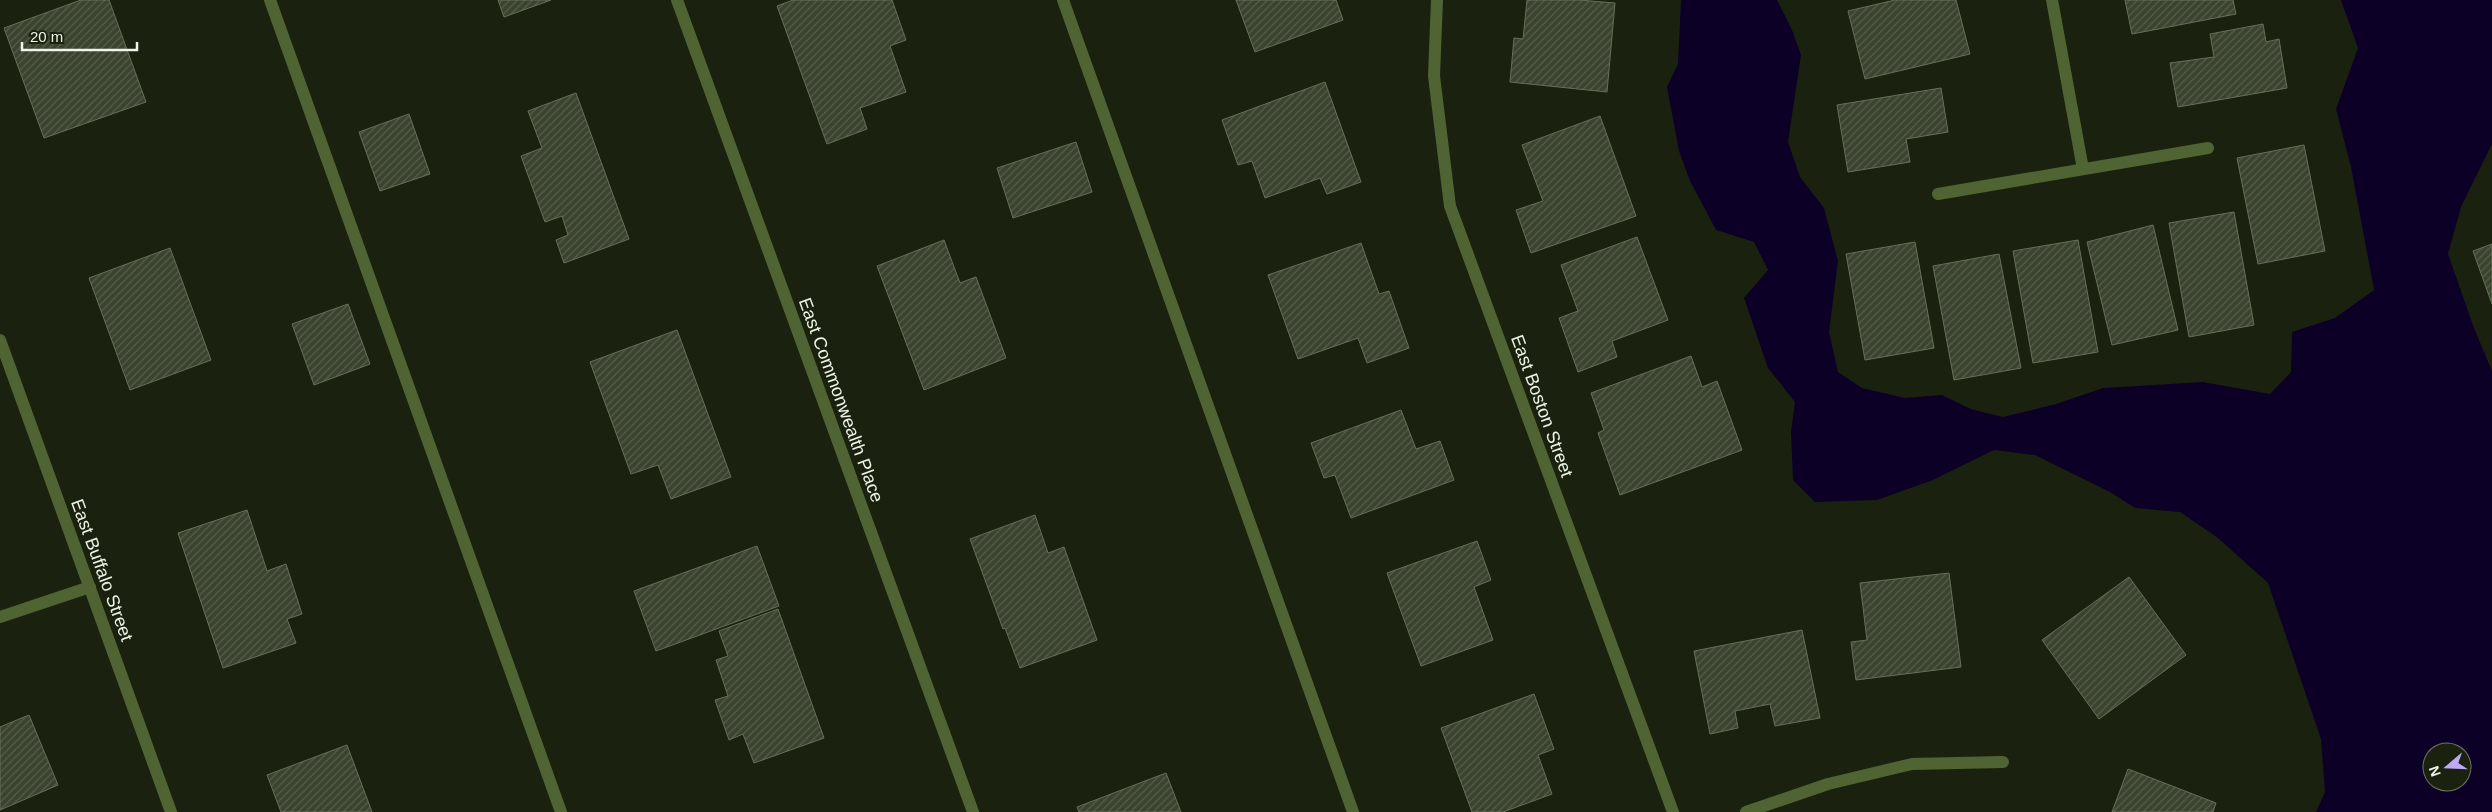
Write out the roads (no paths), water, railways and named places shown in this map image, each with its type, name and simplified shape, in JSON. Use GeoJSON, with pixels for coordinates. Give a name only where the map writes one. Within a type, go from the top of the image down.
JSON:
{"type":"FeatureCollection","features":[{"type":"Feature","properties":{"kind":"street"},"geometry":{"type":"LineString","coordinates":[[270,0],[561,812]]}},
{"type":"Feature","properties":{"kind":"street","name":"East Commonwealth Place"},"geometry":{"type":"LineString","coordinates":[[677,0],[973,812]]}},
{"type":"Feature","properties":{"kind":"street"},"geometry":{"type":"LineString","coordinates":[[1063,0],[1353,812]]}},
{"type":"Feature","properties":{"kind":"street","name":"East Boston Street"},"geometry":{"type":"LineString","coordinates":[[1437,0],[1434,76],[1450,206],[1672,812]]}},
{"type":"Feature","properties":{"kind":"street"},"geometry":{"type":"LineString","coordinates":[[2052,0],[2083,169]]}},
{"type":"Feature","properties":{"kind":"street"},"geometry":{"type":"LineString","coordinates":[[1938,194],[2208,148]]}},
{"type":"Feature","properties":{"kind":"street","name":"East Buffalo Street"},"geometry":{"type":"LineString","coordinates":[[0,340],[170,812]]}},
{"type":"Feature","properties":{"kind":"street"},"geometry":{"type":"LineString","coordinates":[[0,617],[90,587]]}},
{"type":"Feature","properties":{"kind":"street"},"geometry":{"type":"LineString","coordinates":[[1746,812],[1828,784],[1912,764],[2003,762]]}}]}
